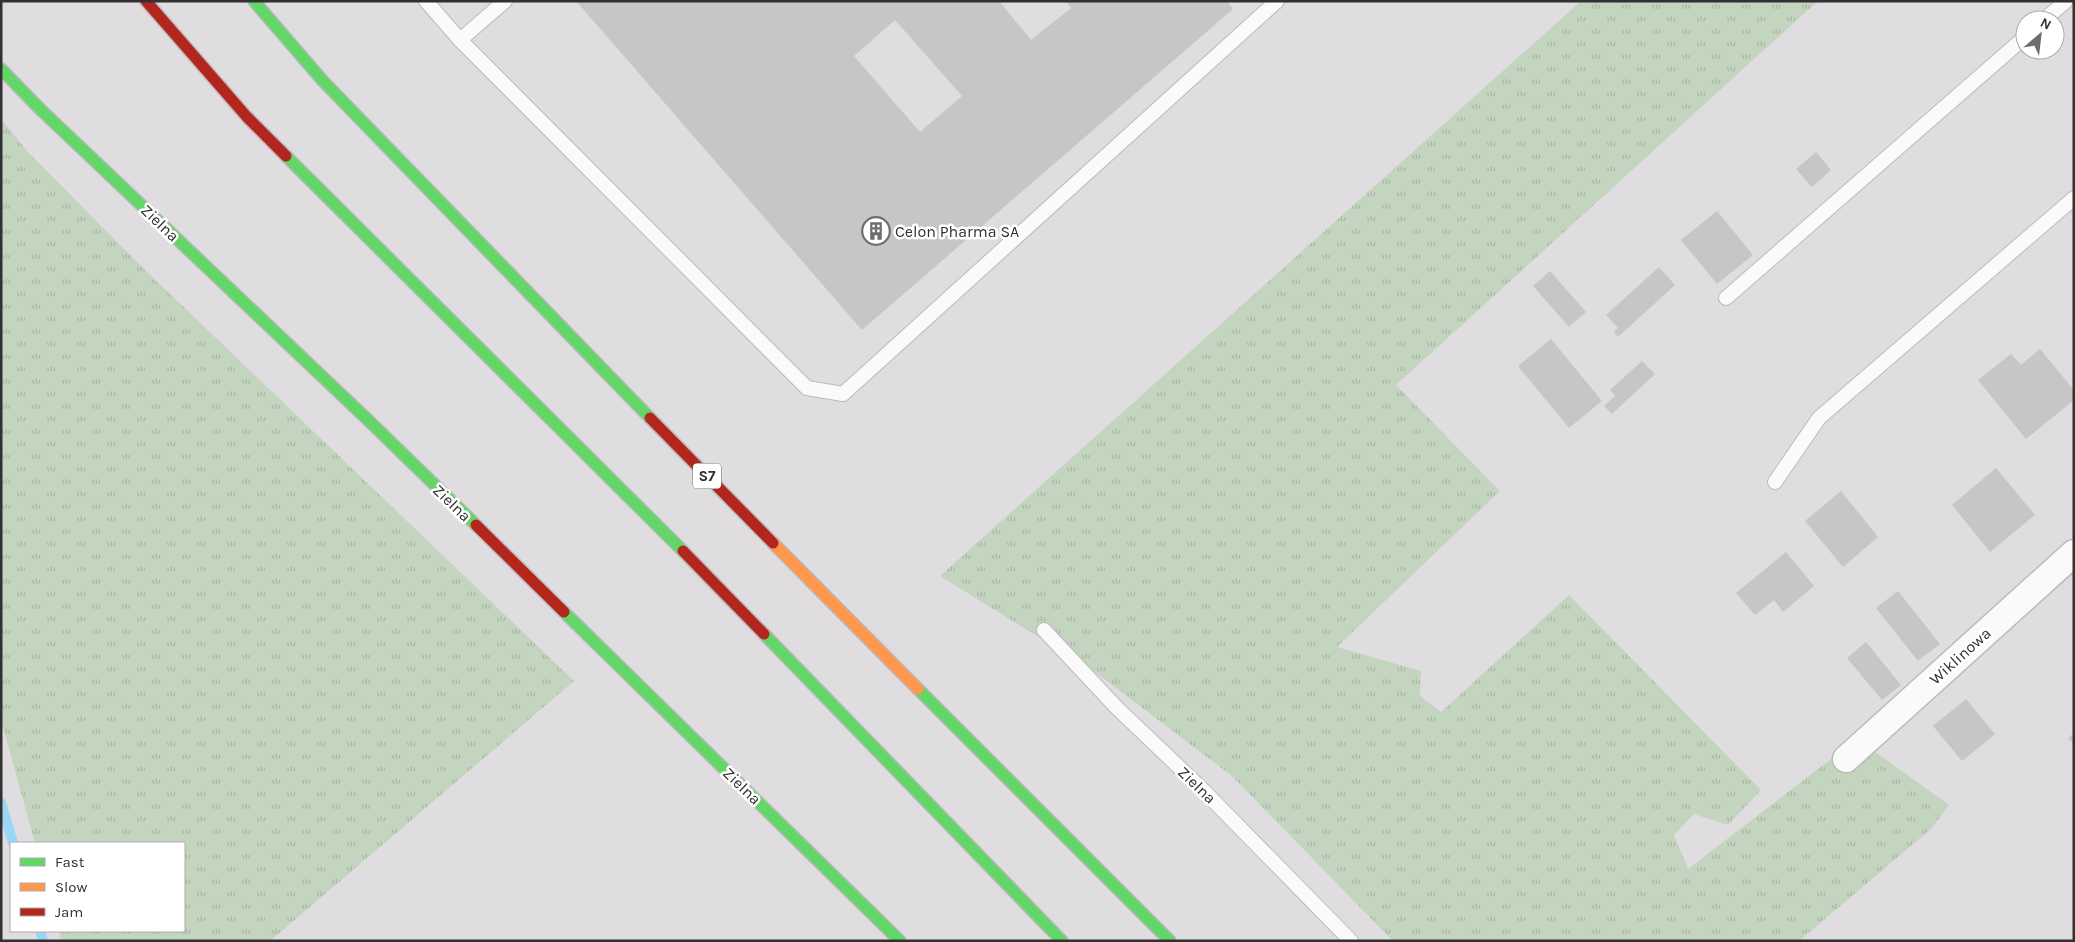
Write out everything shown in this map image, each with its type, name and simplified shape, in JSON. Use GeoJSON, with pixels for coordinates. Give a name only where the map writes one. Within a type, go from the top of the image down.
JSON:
{"type":"FeatureCollection","features":[{"type":"Feature","properties":{"kind":"main road"},"geometry":{"type":"LineString","coordinates":[[146,1],[247,117],[679,547],[1062,941]]}},
{"type":"Feature","properties":{"kind":"main road","name":"S7"},"geometry":{"type":"LineString","coordinates":[[254,1],[323,81],[487,252],[778,550],[1170,941]]}},
{"type":"Feature","properties":{"kind":"main road","name":"Zielna"},"geometry":{"type":"LineString","coordinates":[[1,69],[40,109],[368,420],[900,941]]}},
{"type":"Feature","properties":{"kind":"street","name":"Wiklinowa"},"geometry":{"type":"LineString","coordinates":[[1846,759],[2074,553]]}},
{"type":"Feature","properties":{"kind":"lane"},"geometry":{"type":"LineString","coordinates":[[426,1],[460,40],[807,388],[843,394],[1277,1]]}},
{"type":"Feature","properties":{"kind":"lane"},"geometry":{"type":"LineString","coordinates":[[460,40],[505,1]]}},
{"type":"Feature","properties":{"kind":"lane"},"geometry":{"type":"LineString","coordinates":[[2056,10],[2066,1]]}},
{"type":"Feature","properties":{"kind":"lane"},"geometry":{"type":"LineString","coordinates":[[1726,298],[2015,46]]}},
{"type":"Feature","properties":{"kind":"lane"},"geometry":{"type":"LineString","coordinates":[[1775,482],[1819,418],[2074,198]]}},
{"type":"Feature","properties":{"kind":"lane","name":"Zielna"},"geometry":{"type":"LineString","coordinates":[[1044,630],[1116,707],[1202,789],[1351,941]]}},
{"type":"Feature","properties":{"kind":"green space"},"geometry":{"type":"Polygon","coordinates":[[[1581,1],[1818,1],[1396,385],[1500,491],[1337,647],[1421,671],[1420,696],[1441,712],[1569,595],[1761,790],[1728,825],[1694,814],[1674,835],[1688,869],[1857,739],[1949,805],[1932,828],[1799,941],[1393,941],[1232,776],[1095,672],[940,576],[1581,1]]]}},
{"type":"Feature","properties":{"kind":"green space"},"geometry":{"type":"Polygon","coordinates":[[[1,119],[28,152],[145,270],[574,681],[270,941],[61,941],[59,932],[185,932],[185,842],[35,842],[1,720],[1,119]]]}},
{"type":"Feature","properties":{"kind":"building","name":"Celon Pharma SA"},"geometry":{"type":"Polygon","coordinates":[[[576,1],[999,1],[1031,40],[1071,8],[1066,1],[1227,1],[1233,9],[862,330],[576,1]],[[895,20],[854,56],[920,132],[962,96],[895,20]]]}},
{"type":"Feature","properties":{"kind":"building"},"geometry":{"type":"Polygon","coordinates":[[[1816,152],[1831,170],[1812,187],[1796,169],[1816,152]]]}},
{"type":"Feature","properties":{"kind":"building"},"geometry":{"type":"Polygon","coordinates":[[[1717,211],[1753,255],[1717,284],[1681,240],[1717,211]]]}},
{"type":"Feature","properties":{"kind":"building"},"geometry":{"type":"Polygon","coordinates":[[[1659,267],[1675,285],[1618,337],[1614,332],[1618,328],[1606,315],[1659,267]]]}},
{"type":"Feature","properties":{"kind":"building"},"geometry":{"type":"Polygon","coordinates":[[[1550,271],[1586,312],[1569,327],[1533,286],[1550,271]]]}},
{"type":"Feature","properties":{"kind":"building"},"geometry":{"type":"Polygon","coordinates":[[[1551,339],[1602,401],[1569,428],[1518,366],[1551,339]]]}},
{"type":"Feature","properties":{"kind":"building"},"geometry":{"type":"Polygon","coordinates":[[[2040,349],[2074,390],[2074,400],[2026,439],[1978,380],[2011,354],[2021,365],[2040,349]]]}},
{"type":"Feature","properties":{"kind":"building"},"geometry":{"type":"Polygon","coordinates":[[[1642,361],[1655,374],[1612,414],[1604,406],[1615,396],[1610,390],[1642,361]]]}},
{"type":"Feature","properties":{"kind":"building"},"geometry":{"type":"Polygon","coordinates":[[[1996,468],[2035,515],[1990,552],[1952,505],[1996,468]]]}},
{"type":"Feature","properties":{"kind":"building"},"geometry":{"type":"Polygon","coordinates":[[[1841,491],[1878,537],[1843,567],[1805,521],[1841,491]]]}},
{"type":"Feature","properties":{"kind":"building"},"geometry":{"type":"Polygon","coordinates":[[[1786,552],[1814,586],[1783,612],[1774,600],[1755,615],[1736,593],[1786,552]]]}},
{"type":"Feature","properties":{"kind":"building"},"geometry":{"type":"Polygon","coordinates":[[[1898,591],[1940,644],[1918,661],[1876,608],[1898,591]]]}},
{"type":"Feature","properties":{"kind":"building"},"geometry":{"type":"Polygon","coordinates":[[[1866,642],[1901,685],[1882,700],[1847,658],[1866,642]]]}},
{"type":"Feature","properties":{"kind":"building"},"geometry":{"type":"Polygon","coordinates":[[[1966,699],[1995,734],[1962,761],[1933,726],[1966,699]]]}},
{"type":"Feature","properties":{"kind":"building"},"geometry":{"type":"Polygon","coordinates":[[[2074,733],[2074,744],[2068,738],[2074,733]]]}},
{"type":"Feature","properties":{"kind":"waterway"},"geometry":{"type":"LineString","coordinates":[[1,803],[13,842]]}},
{"type":"Feature","properties":{"kind":"waterway"},"geometry":{"type":"LineString","coordinates":[[40,932],[43,941]]}},
{"type":"Feature","properties":{"kind":"traffic: fast"},"geometry":{"type":"LineString","coordinates":[[254,1],[323,81],[650,418]]}},
{"type":"Feature","properties":{"kind":"traffic: fast"},"geometry":{"type":"LineString","coordinates":[[1,69],[40,109],[476,525]]}},
{"type":"Feature","properties":{"kind":"traffic: fast"},"geometry":{"type":"LineString","coordinates":[[286,156],[683,551]]}},
{"type":"Feature","properties":{"kind":"traffic: fast"},"geometry":{"type":"LineString","coordinates":[[564,612],[900,941]]}},
{"type":"Feature","properties":{"kind":"traffic: fast"},"geometry":{"type":"LineString","coordinates":[[764,634],[1062,941]]}},
{"type":"Feature","properties":{"kind":"traffic: fast"},"geometry":{"type":"LineString","coordinates":[[918,689],[1170,941]]}},
{"type":"Feature","properties":{"kind":"traffic: slow"},"geometry":{"type":"LineString","coordinates":[[773,543],[918,689]]}},
{"type":"Feature","properties":{"kind":"traffic: jam"},"geometry":{"type":"LineString","coordinates":[[146,1],[247,117],[286,156]]}},
{"type":"Feature","properties":{"kind":"traffic: jam"},"geometry":{"type":"LineString","coordinates":[[650,418],[773,543]]}},
{"type":"Feature","properties":{"kind":"traffic: jam"},"geometry":{"type":"LineString","coordinates":[[476,525],[564,612]]}},
{"type":"Feature","properties":{"kind":"traffic: jam"},"geometry":{"type":"LineString","coordinates":[[683,551],[764,634]]}},
{"type":"Feature","properties":{"kind":"place","name":"Celon Pharma SA"},"geometry":{"type":"Point","coordinates":[876,231]}}]}
